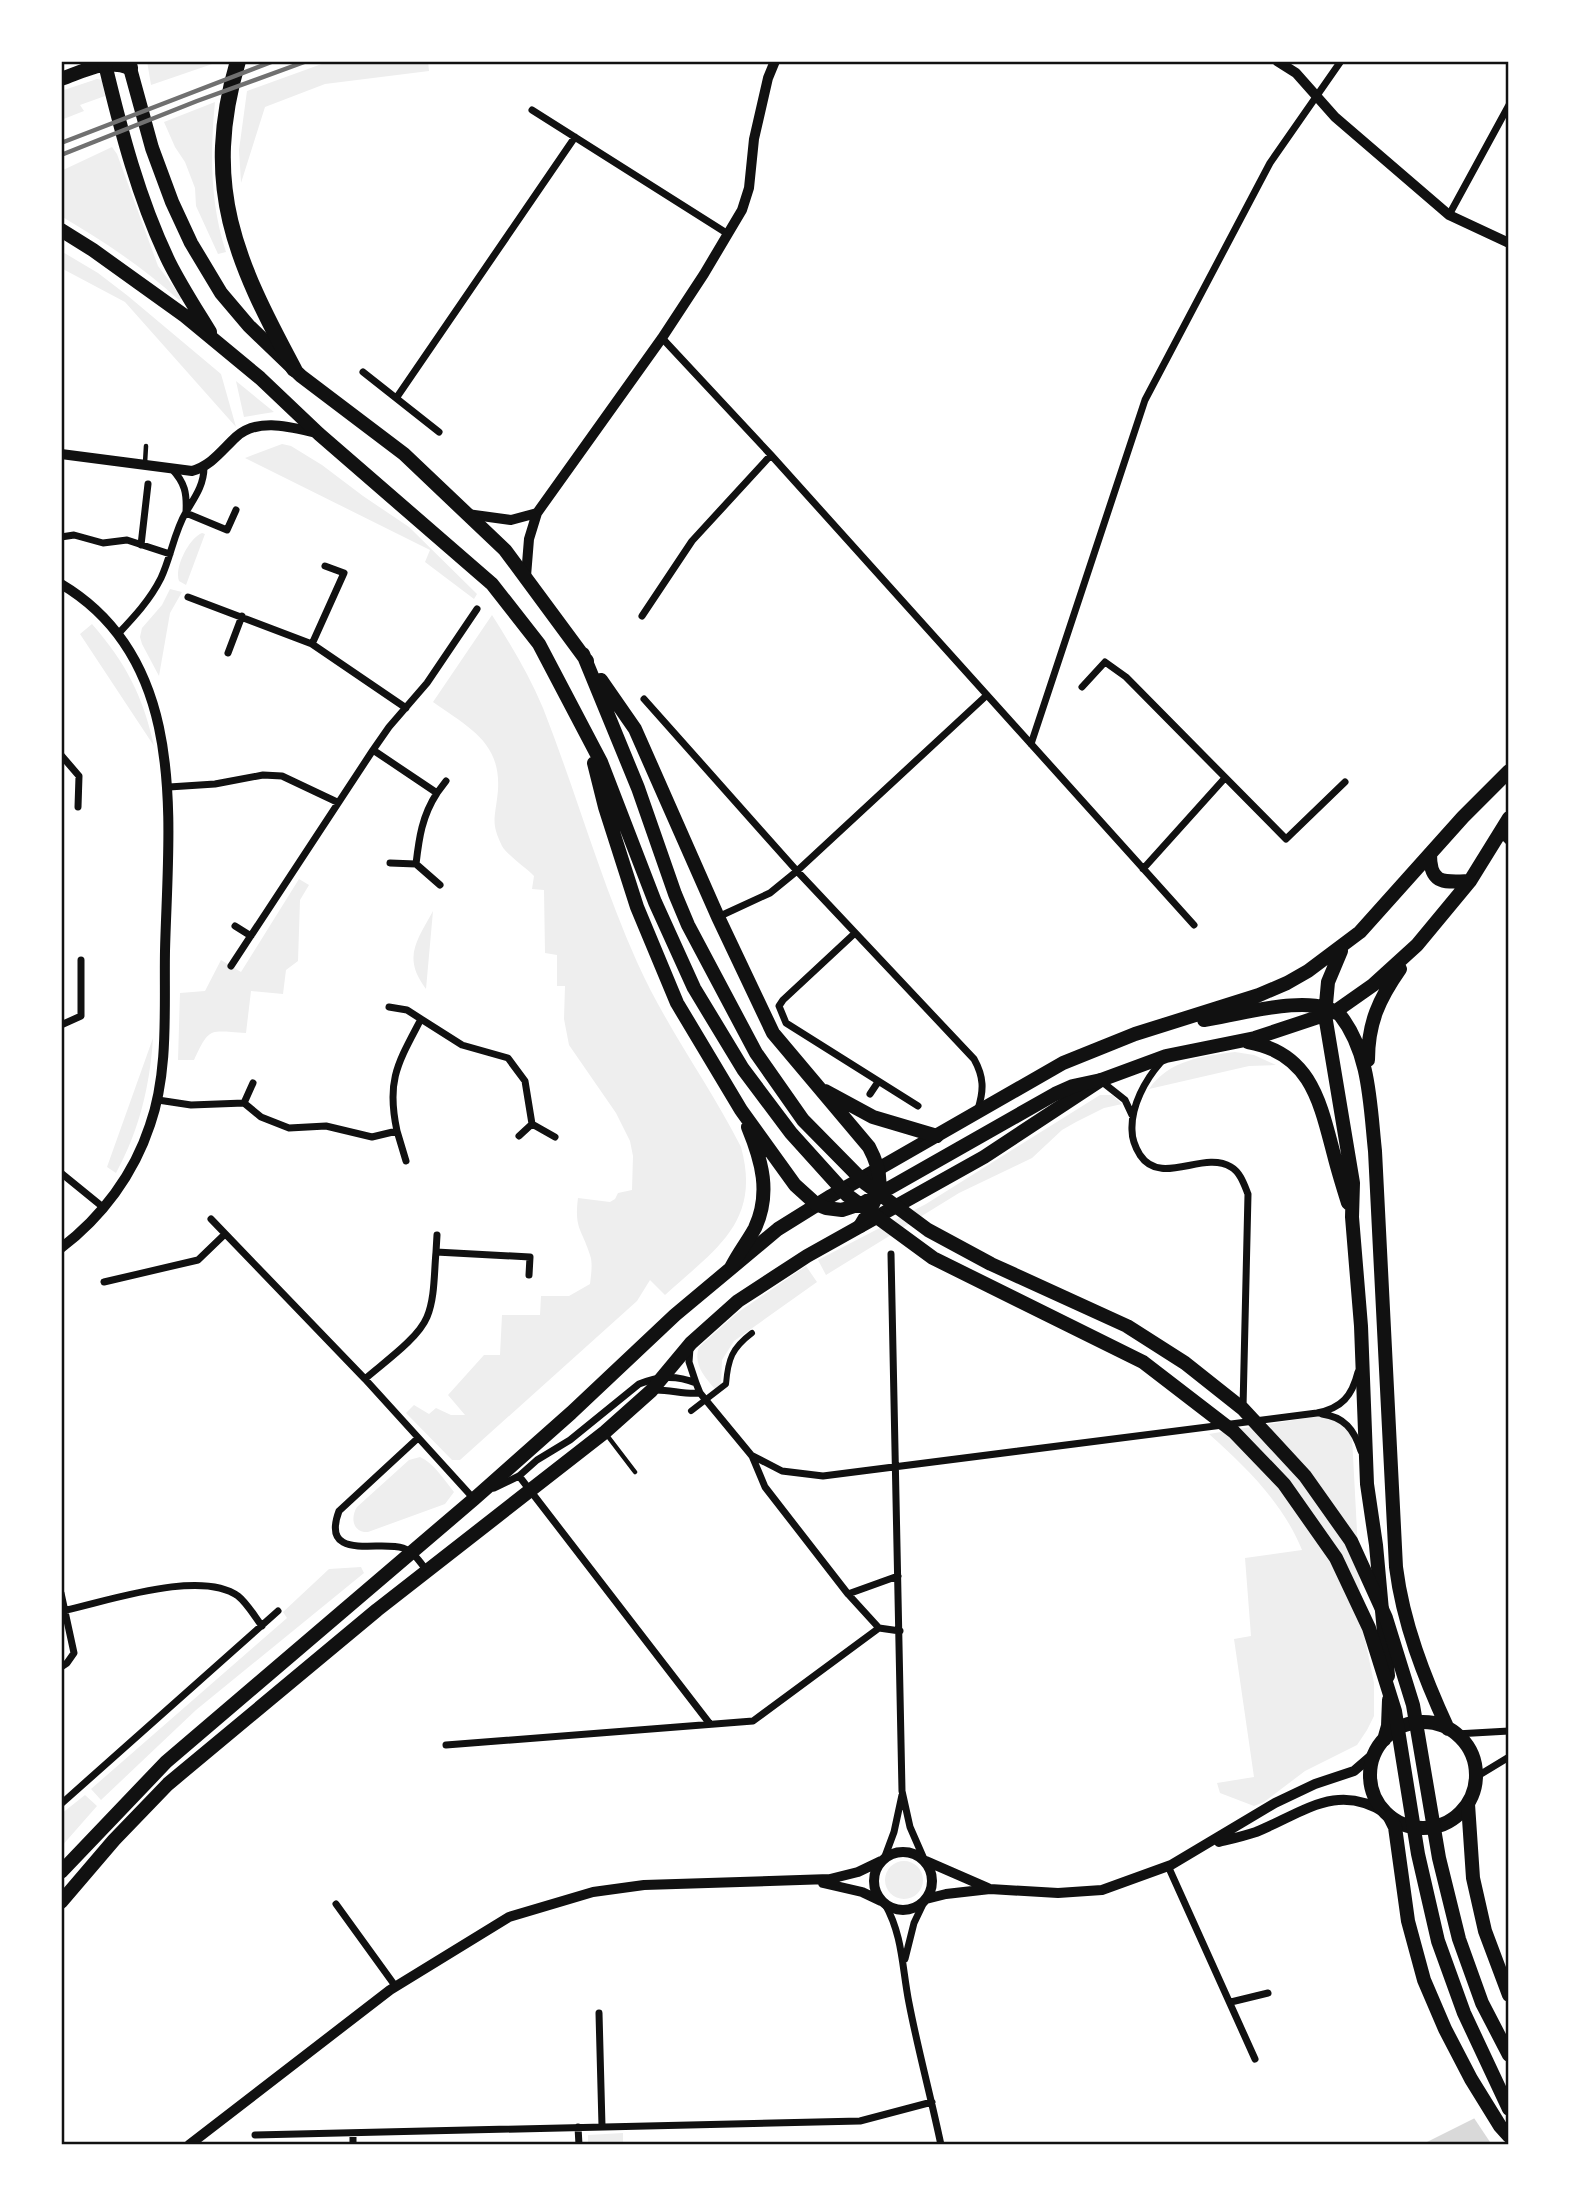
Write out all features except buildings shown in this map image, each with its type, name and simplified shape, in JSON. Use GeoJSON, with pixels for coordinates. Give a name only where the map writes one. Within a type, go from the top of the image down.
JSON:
{"type":"FeatureCollection","features":[{"type":"Feature","properties":{"kind":"highway"},"geometry":{"type":"LineString","coordinates":[[238,61],[225,114],[225,202],[235,245],[249,280],[294,369]]}},
{"type":"Feature","properties":{"kind":"main road"},"geometry":{"type":"LineString","coordinates":[[105,62],[112,94],[147,208],[169,262],[218,345]]}},
{"type":"Feature","properties":{"kind":"main road"},"geometry":{"type":"LineString","coordinates":[[61,79],[105,62],[118,64],[131,71],[152,148],[172,202],[204,268],[221,293],[249,326],[294,369],[404,454],[505,550],[583,654],[635,729],[718,917],[774,1033],[869,1147],[878,1170],[878,1197],[860,1226]]}},
{"type":"Feature","properties":{"kind":"main road"},"geometry":{"type":"LineString","coordinates":[[61,230],[156,295],[260,378],[319,434],[490,582],[539,644],[601,762],[618,800],[655,902],[694,988],[743,1069],[791,1133],[847,1195],[933,1258],[1143,1362],[1234,1432],[1284,1484],[1336,1558],[1369,1628],[1395,1711],[1418,1854],[1438,1941],[1464,2012],[1509,2109]]}},
{"type":"Feature","properties":{"kind":"main road"},"geometry":{"type":"LineString","coordinates":[[583,654],[638,788],[675,894],[713,974],[756,1053],[803,1120],[866,1184],[928,1230],[991,1264],[1127,1326],[1185,1363],[1243,1409],[1305,1476],[1351,1541],[1386,1618],[1413,1705],[1439,1858],[1459,1939],[1482,2003],[1509,2056]]}},
{"type":"Feature","properties":{"kind":"main road"},"geometry":{"type":"LineString","coordinates":[[589,741],[605,807],[637,907],[677,1003],[741,1110],[795,1185],[816,1204],[826,1208],[842,1210],[878,1197],[1073,1086],[1101,1080],[1166,1056],[1243,1041],[1328,1010],[1373,985],[1417,945]]}},
{"type":"Feature","properties":{"kind":"main road"},"geometry":{"type":"LineString","coordinates":[[61,1872],[166,1762],[474,1499],[732,1266],[794,1217],[1063,1063],[1100,1047],[1259,995],[1287,983],[1360,932],[1463,817],[1509,771]]}},
{"type":"Feature","properties":{"kind":"main road"},"geometry":{"type":"LineString","coordinates":[[1388,1815],[1412,1827],[1428,1828],[1444,1824],[1457,1816],[1468,1804],[1476,1777],[1475,1763],[1468,1748],[1452,1732],[1420,1660],[1402,1604],[1396,1567],[1384,1299],[1368,1083],[1368,1047],[1382,994],[1417,945],[1504,837],[1509,818]]}},
{"type":"Feature","properties":{"kind":"main road"},"geometry":{"type":"LineString","coordinates":[[1430,854],[1433,875],[1441,882],[1469,881]]}},
{"type":"Feature","properties":{"kind":"main road"},"geometry":{"type":"LineString","coordinates":[[1345,945],[1335,963],[1328,1010],[1353,1183],[1352,1217],[1362,1342],[1367,1484],[1376,1545],[1389,1711],[1371,1768],[1371,1786],[1378,1804],[1395,1827],[1408,1921],[1424,1980],[1445,2029],[1471,2078],[1509,2136]]}},
{"type":"Feature","properties":{"kind":"main road"},"geometry":{"type":"LineString","coordinates":[[1152,1030],[1296,1004],[1328,1010],[1348,1026],[1359,1048],[1368,1083]]}},
{"type":"Feature","properties":{"kind":"main road"},"geometry":{"type":"LineString","coordinates":[[1243,1041],[1265,1045],[1285,1055],[1310,1082],[1325,1115],[1352,1217]]}},
{"type":"Feature","properties":{"kind":"main road"},"geometry":{"type":"LineString","coordinates":[[61,1902],[114,1840],[168,1784],[293,1678],[605,1432],[651,1391],[691,1343],[719,1316],[756,1288],[807,1256],[984,1157],[1101,1080]]}},
{"type":"Feature","properties":{"kind":"main road"},"geometry":{"type":"LineString","coordinates":[[817,1086],[873,1117],[937,1136]]}},
{"type":"Feature","properties":{"kind":"main road"},"geometry":{"type":"LineString","coordinates":[[732,1266],[755,1226],[764,1201],[760,1157],[741,1110]]}},
{"type":"Feature","properties":{"kind":"main road"},"geometry":{"type":"LineString","coordinates":[[1380,1746],[1395,1731],[1412,1724],[1425,1723],[1452,1732]]}},
{"type":"Feature","properties":{"kind":"main road"},"geometry":{"type":"LineString","coordinates":[[1468,1804],[1473,1878],[1485,1931],[1509,1995]]}},
{"type":"Feature","properties":{"kind":"street"},"geometry":{"type":"LineString","coordinates":[[526,576],[529,539],[537,513],[662,338],[742,210],[749,188],[754,139],[768,78],[775,61]]}},
{"type":"Feature","properties":{"kind":"street"},"geometry":{"type":"LineString","coordinates":[[1277,61],[1296,73],[1335,117],[1449,215],[1509,243]]}},
{"type":"Feature","properties":{"kind":"street"},"geometry":{"type":"LineString","coordinates":[[1031,744],[1145,400],[1270,163],[1341,61]]}},
{"type":"Feature","properties":{"kind":"street"},"geometry":{"type":"LineString","coordinates":[[1449,215],[1509,105]]}},
{"type":"Feature","properties":{"kind":"street"},"geometry":{"type":"LineString","coordinates":[[532,110],[728,234]]}},
{"type":"Feature","properties":{"kind":"street"},"geometry":{"type":"LineString","coordinates":[[397,397],[575,137]]}},
{"type":"Feature","properties":{"kind":"street"},"geometry":{"type":"LineString","coordinates":[[662,338],[771,455],[1194,925]]}},
{"type":"Feature","properties":{"kind":"street"},"geometry":{"type":"LineString","coordinates":[[363,372],[439,432]]}},
{"type":"Feature","properties":{"kind":"street"},"geometry":{"type":"LineString","coordinates":[[61,454],[192,471],[204,467],[238,435],[254,428],[277,425],[319,434]]}},
{"type":"Feature","properties":{"kind":"street"},"geometry":{"type":"LineString","coordinates":[[642,616],[692,541],[771,455]]}},
{"type":"Feature","properties":{"kind":"street"},"geometry":{"type":"LineString","coordinates":[[118,635],[147,601],[161,578],[186,513],[195,501],[204,478],[204,467]]}},
{"type":"Feature","properties":{"kind":"street"},"geometry":{"type":"LineString","coordinates":[[171,469],[182,480],[187,493],[186,513]]}},
{"type":"Feature","properties":{"kind":"street"},"geometry":{"type":"LineString","coordinates":[[141,545],[148,484]]}},
{"type":"Feature","properties":{"kind":"street"},"geometry":{"type":"LineString","coordinates":[[186,513],[227,530],[236,510]]}},
{"type":"Feature","properties":{"kind":"street"},"geometry":{"type":"LineString","coordinates":[[467,514],[511,520],[537,513]]}},
{"type":"Feature","properties":{"kind":"street"},"geometry":{"type":"LineString","coordinates":[[61,537],[74,535],[103,543],[127,540],[170,554]]}},
{"type":"Feature","properties":{"kind":"street"},"geometry":{"type":"LineString","coordinates":[[312,644],[344,573],[326,566]]}},
{"type":"Feature","properties":{"kind":"street"},"geometry":{"type":"LineString","coordinates":[[61,1248],[83,1231],[124,1181],[139,1153],[158,1100],[163,1023],[169,787],[165,753],[154,705],[145,682],[118,635],[86,601],[62,587]]}},
{"type":"Feature","properties":{"kind":"street"},"geometry":{"type":"LineString","coordinates":[[188,597],[312,644],[406,708]]}},
{"type":"Feature","properties":{"kind":"street"},"geometry":{"type":"LineString","coordinates":[[231,966],[337,802],[373,750],[427,684],[477,609]]}},
{"type":"Feature","properties":{"kind":"street"},"geometry":{"type":"LineString","coordinates":[[228,653],[242,616]]}},
{"type":"Feature","properties":{"kind":"street"},"geometry":{"type":"LineString","coordinates":[[1082,687],[1105,662],[1126,677],[1286,839],[1345,782]]}},
{"type":"Feature","properties":{"kind":"street"},"geometry":{"type":"LineString","coordinates":[[718,917],[770,893],[797,871],[987,695]]}},
{"type":"Feature","properties":{"kind":"street"},"geometry":{"type":"LineString","coordinates":[[643,699],[797,871],[964,1048],[980,1070],[984,1086],[977,1112]]}},
{"type":"Feature","properties":{"kind":"street"},"geometry":{"type":"LineString","coordinates":[[373,750],[437,793]]}},
{"type":"Feature","properties":{"kind":"street"},"geometry":{"type":"LineString","coordinates":[[61,755],[79,776],[78,807]]}},
{"type":"Feature","properties":{"kind":"street"},"geometry":{"type":"LineString","coordinates":[[169,787],[215,784],[263,775],[282,776],[337,802]]}},
{"type":"Feature","properties":{"kind":"street"},"geometry":{"type":"LineString","coordinates":[[1143,869],[1224,779]]}},
{"type":"Feature","properties":{"kind":"street"},"geometry":{"type":"LineString","coordinates":[[416,864],[427,808],[446,781]]}},
{"type":"Feature","properties":{"kind":"street"},"geometry":{"type":"LineString","coordinates":[[390,863],[416,864],[440,885]]}},
{"type":"Feature","properties":{"kind":"street"},"geometry":{"type":"LineString","coordinates":[[235,926],[251,936]]}},
{"type":"Feature","properties":{"kind":"street"},"geometry":{"type":"LineString","coordinates":[[855,933],[779,1006],[786,1023],[918,1106]]}},
{"type":"Feature","properties":{"kind":"street"},"geometry":{"type":"LineString","coordinates":[[61,1025],[81,1016],[81,960]]}},
{"type":"Feature","properties":{"kind":"street"},"geometry":{"type":"LineString","coordinates":[[389,1007],[407,1010],[462,1045],[508,1058],[525,1080],[532,1124]]}},
{"type":"Feature","properties":{"kind":"street"},"geometry":{"type":"LineString","coordinates":[[406,1161],[393,1109],[393,1080],[421,1019]]}},
{"type":"Feature","properties":{"kind":"street"},"geometry":{"type":"LineString","coordinates":[[1166,1056],[1147,1081],[1133,1116],[1135,1147],[1144,1161],[1158,1168],[1200,1163],[1231,1167],[1242,1179],[1248,1194],[1242,1423]]}},
{"type":"Feature","properties":{"kind":"street"},"geometry":{"type":"LineString","coordinates":[[1101,1080],[1125,1100],[1133,1116]]}},
{"type":"Feature","properties":{"kind":"street"},"geometry":{"type":"LineString","coordinates":[[870,1094],[878,1082]]}},
{"type":"Feature","properties":{"kind":"street"},"geometry":{"type":"LineString","coordinates":[[244,1103],[253,1083]]}},
{"type":"Feature","properties":{"kind":"street"},"geometry":{"type":"LineString","coordinates":[[158,1100],[191,1105],[244,1103],[261,1117],[289,1128],[326,1126],[372,1137],[397,1131]]}},
{"type":"Feature","properties":{"kind":"street"},"geometry":{"type":"LineString","coordinates":[[519,1136],[532,1124]]}},
{"type":"Feature","properties":{"kind":"street"},"geometry":{"type":"LineString","coordinates":[[532,1124],[555,1137]]}},
{"type":"Feature","properties":{"kind":"street"},"geometry":{"type":"LineString","coordinates":[[61,1173],[104,1208]]}},
{"type":"Feature","properties":{"kind":"street"},"geometry":{"type":"LineString","coordinates":[[211,1219],[365,1379],[474,1499],[519,1476],[639,1384],[675,1376],[696,1383]]}},
{"type":"Feature","properties":{"kind":"street"},"geometry":{"type":"LineString","coordinates":[[104,1282],[198,1260],[225,1234]]}},
{"type":"Feature","properties":{"kind":"street"},"geometry":{"type":"LineString","coordinates":[[365,1379],[418,1332],[427,1319],[432,1303],[437,1235]]}},
{"type":"Feature","properties":{"kind":"street"},"geometry":{"type":"LineString","coordinates":[[436,1252],[530,1257],[529,1275]]}},
{"type":"Feature","properties":{"kind":"street"},"geometry":{"type":"LineString","coordinates":[[891,1254],[902,1791],[894,1832],[883,1860],[875,1871],[874,1883],[897,1929],[905,1963],[909,2003],[941,2145]]}},
{"type":"Feature","properties":{"kind":"street"},"geometry":{"type":"LineString","coordinates":[[691,1411],[703,1397],[726,1384],[730,1361],[737,1344],[752,1333]]}},
{"type":"Feature","properties":{"kind":"street"},"geometry":{"type":"LineString","coordinates":[[752,1456],[782,1471],[823,1475],[1317,1413],[1335,1408],[1351,1394],[1358,1374],[1362,1342]]}},
{"type":"Feature","properties":{"kind":"street"},"geometry":{"type":"LineString","coordinates":[[691,1343],[690,1362],[703,1397],[752,1456],[765,1487],[848,1594],[879,1629]]}},
{"type":"Feature","properties":{"kind":"street"},"geometry":{"type":"LineString","coordinates":[[651,1391],[664,1389],[703,1397]]}},
{"type":"Feature","properties":{"kind":"street"},"geometry":{"type":"LineString","coordinates":[[1317,1413],[1337,1418],[1351,1428],[1360,1450],[1367,1484]]}},
{"type":"Feature","properties":{"kind":"street"},"geometry":{"type":"LineString","coordinates":[[418,1438],[339,1511],[335,1521],[338,1537],[352,1546],[401,1547],[412,1552],[427,1571]]}},
{"type":"Feature","properties":{"kind":"street"},"geometry":{"type":"LineString","coordinates":[[519,1476],[710,1724]]}},
{"type":"Feature","properties":{"kind":"street"},"geometry":{"type":"LineString","coordinates":[[848,1594],[898,1576]]}},
{"type":"Feature","properties":{"kind":"street"},"geometry":{"type":"LineString","coordinates":[[64,1610],[178,1586],[203,1585],[238,1596],[262,1626]]}},
{"type":"Feature","properties":{"kind":"street"},"geometry":{"type":"LineString","coordinates":[[61,1593],[74,1653],[61,1667]]}},
{"type":"Feature","properties":{"kind":"street"},"geometry":{"type":"LineString","coordinates":[[61,1804],[278,1612]]}},
{"type":"Feature","properties":{"kind":"street"},"geometry":{"type":"LineString","coordinates":[[446,1745],[753,1721],[879,1629],[900,1631]]}},
{"type":"Feature","properties":{"kind":"street"},"geometry":{"type":"LineString","coordinates":[[1452,1732],[1509,1731]]}},
{"type":"Feature","properties":{"kind":"street"},"geometry":{"type":"LineString","coordinates":[[813,1881],[862,1892],[903,1910],[946,1894],[990,1889],[1058,1893],[1102,1890],[1168,1867],[1282,1800],[1315,1784],[1354,1771],[1380,1746]]}},
{"type":"Feature","properties":{"kind":"street"},"geometry":{"type":"LineString","coordinates":[[1476,1777],[1509,1758]]}},
{"type":"Feature","properties":{"kind":"street"},"geometry":{"type":"LineString","coordinates":[[902,1791],[910,1827],[932,1873],[933,1882],[911,1934],[905,1963]]}},
{"type":"Feature","properties":{"kind":"street"},"geometry":{"type":"LineString","coordinates":[[1206,1846],[1254,1832],[1315,1804],[1337,1799],[1358,1800],[1388,1815]]}},
{"type":"Feature","properties":{"kind":"street"},"geometry":{"type":"LineString","coordinates":[[189,2145],[396,1987],[509,1917],[593,1892],[644,1885],[813,1881],[848,1875],[903,1851],[917,1854],[990,1889]]}},
{"type":"Feature","properties":{"kind":"street"},"geometry":{"type":"LineString","coordinates":[[1168,1867],[1255,2059]]}},
{"type":"Feature","properties":{"kind":"street"},"geometry":{"type":"LineString","coordinates":[[336,1904],[396,1987]]}},
{"type":"Feature","properties":{"kind":"street"},"geometry":{"type":"LineString","coordinates":[[1231,2002],[1268,1993]]}},
{"type":"Feature","properties":{"kind":"street"},"geometry":{"type":"LineString","coordinates":[[599,2013],[602,2126]]}},
{"type":"Feature","properties":{"kind":"street"},"geometry":{"type":"LineString","coordinates":[[255,2135],[860,2121],[932,2102]]}},
{"type":"Feature","properties":{"kind":"street"},"geometry":{"type":"LineString","coordinates":[[579,2127],[579,2145]]}},
{"type":"Feature","properties":{"kind":"street"},"geometry":{"type":"LineString","coordinates":[[353,2133],[353,2145]]}},
{"type":"Feature","properties":{"kind":"lane"},"geometry":{"type":"LineString","coordinates":[[145,464],[146,446]]}},
{"type":"Feature","properties":{"kind":"lane"},"geometry":{"type":"LineString","coordinates":[[605,1432],[635,1472]]}},
{"type":"Feature","properties":{"kind":"shaded area"},"geometry":{"type":"Polygon","coordinates":[[[147,61],[221,61],[151,85],[147,61]]]}},
{"type":"Feature","properties":{"kind":"shaded area"},"geometry":{"type":"Polygon","coordinates":[[[330,61],[428,61],[429,71],[325,84],[265,107],[241,183],[239,150],[247,91],[330,61]]]}},
{"type":"Feature","properties":{"kind":"shaded area"},"geometry":{"type":"Polygon","coordinates":[[[97,79],[102,80],[105,96],[80,105],[84,111],[61,120],[61,91],[97,79]]]}},
{"type":"Feature","properties":{"kind":"shaded area"},"geometry":{"type":"Polygon","coordinates":[[[215,102],[212,140],[214,197],[226,252],[218,254],[196,206],[195,188],[185,162],[164,122],[215,102]]]}},
{"type":"Feature","properties":{"kind":"shaded area"},"geometry":{"type":"Polygon","coordinates":[[[112,147],[117,154],[158,266],[182,298],[179,300],[122,255],[61,216],[61,171],[112,147]]]}},
{"type":"Feature","properties":{"kind":"shaded area"},"geometry":{"type":"Polygon","coordinates":[[[61,251],[98,273],[128,296],[221,374],[236,427],[125,302],[61,268],[61,251]]]}},
{"type":"Feature","properties":{"kind":"shaded area"},"geometry":{"type":"Polygon","coordinates":[[[236,381],[274,412],[244,417],[236,381]]]}},
{"type":"Feature","properties":{"kind":"shaded area"},"geometry":{"type":"Polygon","coordinates":[[[282,444],[291,446],[322,465],[409,527],[477,594],[474,599],[425,562],[430,550],[245,458],[282,444]]]}},
{"type":"Feature","properties":{"kind":"shaded area"},"geometry":{"type":"Polygon","coordinates":[[[202,533],[205,534],[186,585],[179,581],[181,561],[192,541],[202,533]]]}},
{"type":"Feature","properties":{"kind":"shaded area"},"geometry":{"type":"Polygon","coordinates":[[[170,589],[182,592],[170,613],[159,676],[140,637],[142,628],[162,605],[170,589]]]}},
{"type":"Feature","properties":{"kind":"shaded area"},"geometry":{"type":"Polygon","coordinates":[[[492,615],[543,708],[611,899],[648,986],[741,1147],[746,1173],[745,1196],[729,1233],[700,1264],[665,1295],[650,1280],[637,1301],[460,1460],[452,1460],[406,1413],[414,1405],[429,1414],[436,1408],[451,1415],[465,1415],[448,1395],[484,1355],[500,1355],[502,1315],[540,1315],[541,1296],[569,1296],[590,1284],[592,1269],[578,1223],[578,1198],[610,1202],[618,1193],[632,1190],[633,1156],[630,1141],[616,1113],[569,1045],[564,1019],[565,986],[557,986],[557,955],[545,953],[544,890],[532,889],[534,876],[504,850],[495,828],[498,780],[496,764],[490,751],[472,730],[433,702],[492,615]]]}},
{"type":"Feature","properties":{"kind":"shaded area"},"geometry":{"type":"Polygon","coordinates":[[[92,624],[132,681],[154,746],[80,634],[92,624]]]}},
{"type":"Feature","properties":{"kind":"shaded area"},"geometry":{"type":"Polygon","coordinates":[[[299,879],[309,885],[300,900],[298,961],[286,970],[283,994],[251,991],[246,1033],[212,1033],[204,1041],[194,1060],[178,1060],[180,993],[205,991],[221,960],[241,972],[299,879]]]}},
{"type":"Feature","properties":{"kind":"shaded area"},"geometry":{"type":"Polygon","coordinates":[[[433,911],[426,989],[419,978],[413,958],[417,940],[433,911]]]}},
{"type":"Feature","properties":{"kind":"shaded area"},"geometry":{"type":"Polygon","coordinates":[[[153,1038],[142,1108],[116,1173],[107,1167],[153,1038]]]}},
{"type":"Feature","properties":{"kind":"shaded area"},"geometry":{"type":"Polygon","coordinates":[[[1235,1052],[1254,1055],[1276,1065],[1249,1066],[1149,1089],[1166,1072],[1188,1061],[1235,1052]]]}},
{"type":"Feature","properties":{"kind":"shaded area"},"geometry":{"type":"Polygon","coordinates":[[[1100,1095],[1112,1095],[1122,1104],[1104,1108],[1062,1130],[1032,1158],[959,1193],[826,1275],[818,1260],[926,1204],[1100,1095]]]}},
{"type":"Feature","properties":{"kind":"shaded area"},"geometry":{"type":"Polygon","coordinates":[[[806,1266],[817,1282],[734,1341],[722,1360],[721,1385],[715,1389],[697,1359],[699,1347],[737,1313],[806,1266]]]}},
{"type":"Feature","properties":{"kind":"shaded area"},"geometry":{"type":"Polygon","coordinates":[[[1330,1414],[1339,1419],[1352,1437],[1362,1625],[1374,1683],[1374,1716],[1357,1745],[1305,1771],[1264,1802],[1254,1806],[1220,1793],[1217,1783],[1254,1777],[1234,1639],[1251,1636],[1245,1558],[1302,1550],[1274,1501],[1250,1473],[1209,1434],[1330,1414]]]}},
{"type":"Feature","properties":{"kind":"shaded area"},"geometry":{"type":"Polygon","coordinates":[[[420,1457],[435,1468],[454,1492],[445,1504],[368,1532],[359,1530],[353,1520],[357,1507],[409,1460],[420,1457]]]}},
{"type":"Feature","properties":{"kind":"shaded area"},"geometry":{"type":"Polygon","coordinates":[[[361,1567],[364,1573],[196,1710],[101,1800],[91,1789],[287,1618],[283,1612],[329,1569],[361,1567]]]}},
{"type":"Feature","properties":{"kind":"shaded area"},"geometry":{"type":"Polygon","coordinates":[[[85,1795],[97,1806],[61,1847],[61,1814],[85,1795]]]}},
{"type":"Feature","properties":{"kind":"shaded area"},"geometry":{"type":"Polygon","coordinates":[[[904,1861],[917,1867],[923,1880],[917,1893],[904,1899],[891,1893],[885,1880],[891,1867],[904,1861]]]}},
{"type":"Feature","properties":{"kind":"shaded area"},"geometry":{"type":"Polygon","coordinates":[[[1509,2101],[1509,2145],[1421,2145],[1509,2101]]]}},
{"type":"Feature","properties":{"kind":"shaded area"},"geometry":{"type":"Polygon","coordinates":[[[623,2133],[623,2145],[588,2145],[588,2135],[623,2133]]]}},
{"type":"Feature","properties":{"kind":"pier"},"geometry":{"type":"Polygon","coordinates":[[[1509,2097],[1509,2145],[1492,2145],[1472,2115],[1509,2097]]]}},
{"type":"Feature","properties":{"kind":"railway"},"geometry":{"type":"LineString","coordinates":[[61,143],[274,61]]}},
{"type":"Feature","properties":{"kind":"railway"},"geometry":{"type":"LineString","coordinates":[[61,155],[307,61]]}}]}
